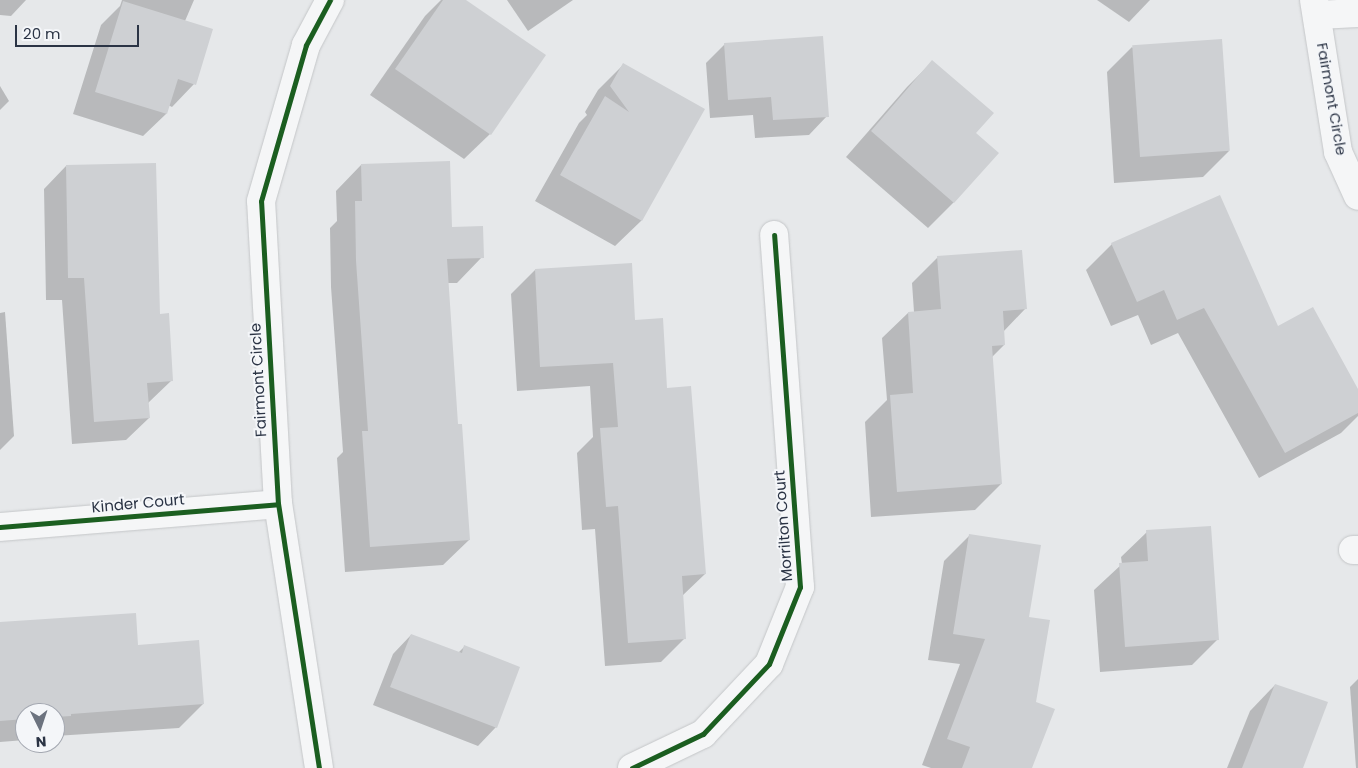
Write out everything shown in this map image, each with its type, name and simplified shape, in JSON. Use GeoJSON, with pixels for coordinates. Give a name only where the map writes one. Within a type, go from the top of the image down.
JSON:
{"type":"FeatureCollection","features":[{"type":"Feature","properties":{"kind":"street","name":"Fairmont Circle"},"geometry":{"type":"LineString","coordinates":[[319,768],[278,504],[261,202],[306,45],[330,0]]}},
{"type":"Feature","properties":{"kind":"street","name":"Fairmont Circle"},"geometry":{"type":"LineString","coordinates":[[1316,8],[1338,152],[1358,196]]}},
{"type":"Feature","properties":{"kind":"street"},"geometry":{"type":"LineString","coordinates":[[1316,8],[1358,13]]}},
{"type":"Feature","properties":{"kind":"street","name":"Morrilton Court"},"geometry":{"type":"LineString","coordinates":[[632,768],[703,734],[769,664],[800,587],[774,235]]}},
{"type":"Feature","properties":{"kind":"street","name":"Kinder Court"},"geometry":{"type":"LineString","coordinates":[[0,527],[278,504]]}},
{"type":"Feature","properties":{"kind":"building"},"geometry":{"type":"Polygon","coordinates":[[[443,0],[466,0],[546,55],[491,135],[395,69],[443,0]]]}},
{"type":"Feature","properties":{"kind":"building"},"geometry":{"type":"Polygon","coordinates":[[[123,1],[213,29],[196,85],[178,79],[167,114],[95,92],[123,1]]]}},
{"type":"Feature","properties":{"kind":"building"},"geometry":{"type":"Polygon","coordinates":[[[823,36],[829,117],[773,120],[771,97],[728,100],[724,43],[823,36]]]}},
{"type":"Feature","properties":{"kind":"building"},"geometry":{"type":"Polygon","coordinates":[[[1222,39],[1230,151],[1140,157],[1132,45],[1222,39]]]}},
{"type":"Feature","properties":{"kind":"building"},"geometry":{"type":"Polygon","coordinates":[[[932,60],[994,113],[976,133],[999,153],[954,203],[871,131],[932,60]]]}},
{"type":"Feature","properties":{"kind":"building"},"geometry":{"type":"Polygon","coordinates":[[[623,63],[705,109],[642,221],[560,175],[605,96],[629,112],[610,86],[623,63]]]}},
{"type":"Feature","properties":{"kind":"building"},"geometry":{"type":"Polygon","coordinates":[[[450,161],[452,227],[483,226],[484,258],[447,259],[458,424],[462,424],[470,540],[370,547],[362,431],[368,431],[356,261],[355,201],[362,201],[361,164],[450,161]]]}},
{"type":"Feature","properties":{"kind":"building"},"geometry":{"type":"Polygon","coordinates":[[[156,163],[160,314],[169,313],[173,381],[147,383],[150,418],[94,422],[84,278],[68,278],[66,165],[156,163]]]}},
{"type":"Feature","properties":{"kind":"building"},"geometry":{"type":"Polygon","coordinates":[[[1220,195],[1278,326],[1313,307],[1358,389],[1358,413],[1285,453],[1204,308],[1177,320],[1164,290],[1137,302],[1111,243],[1220,195]]]}},
{"type":"Feature","properties":{"kind":"building"},"geometry":{"type":"Polygon","coordinates":[[[1022,250],[1027,309],[1003,311],[1005,345],[992,346],[1002,484],[897,492],[890,395],[913,393],[908,312],[941,309],[937,256],[1022,250]]]}},
{"type":"Feature","properties":{"kind":"building"},"geometry":{"type":"Polygon","coordinates":[[[632,263],[635,320],[663,318],[667,388],[691,386],[706,574],[682,576],[686,639],[628,643],[618,506],[606,507],[600,428],[618,427],[613,363],[540,367],[535,269],[632,263]]]}},
{"type":"Feature","properties":{"kind":"building"},"geometry":{"type":"Polygon","coordinates":[[[1211,526],[1219,640],[1125,647],[1119,563],[1148,561],[1146,530],[1211,526]]]}},
{"type":"Feature","properties":{"kind":"building"},"geometry":{"type":"Polygon","coordinates":[[[969,534],[1041,545],[1029,617],[1050,620],[1036,702],[1055,709],[1032,768],[962,768],[970,747],[947,739],[985,639],[953,634],[969,534]]]}},
{"type":"Feature","properties":{"kind":"building"},"geometry":{"type":"Polygon","coordinates":[[[136,613],[138,645],[199,640],[204,704],[71,714],[71,716],[65,716],[65,703],[15,703],[15,720],[0,721],[0,622],[136,613]]]}},
{"type":"Feature","properties":{"kind":"building"},"geometry":{"type":"Polygon","coordinates":[[[411,634],[462,653],[464,645],[520,667],[497,728],[390,687],[411,634]]]}},
{"type":"Feature","properties":{"kind":"building"},"geometry":{"type":"Polygon","coordinates":[[[1275,684],[1328,702],[1303,768],[1242,768],[1275,684]]]}},
{"type":"Feature","properties":{"kind":"cycle path"},"geometry":{"type":"LineString","coordinates":[[319,768],[278,504],[261,201],[306,45],[330,0]]}},
{"type":"Feature","properties":{"kind":"cycle path"},"geometry":{"type":"LineString","coordinates":[[632,768],[703,734],[769,664],[800,587],[774,235]]}},
{"type":"Feature","properties":{"kind":"cycle path"},"geometry":{"type":"LineString","coordinates":[[0,527],[278,504]]}}]}
